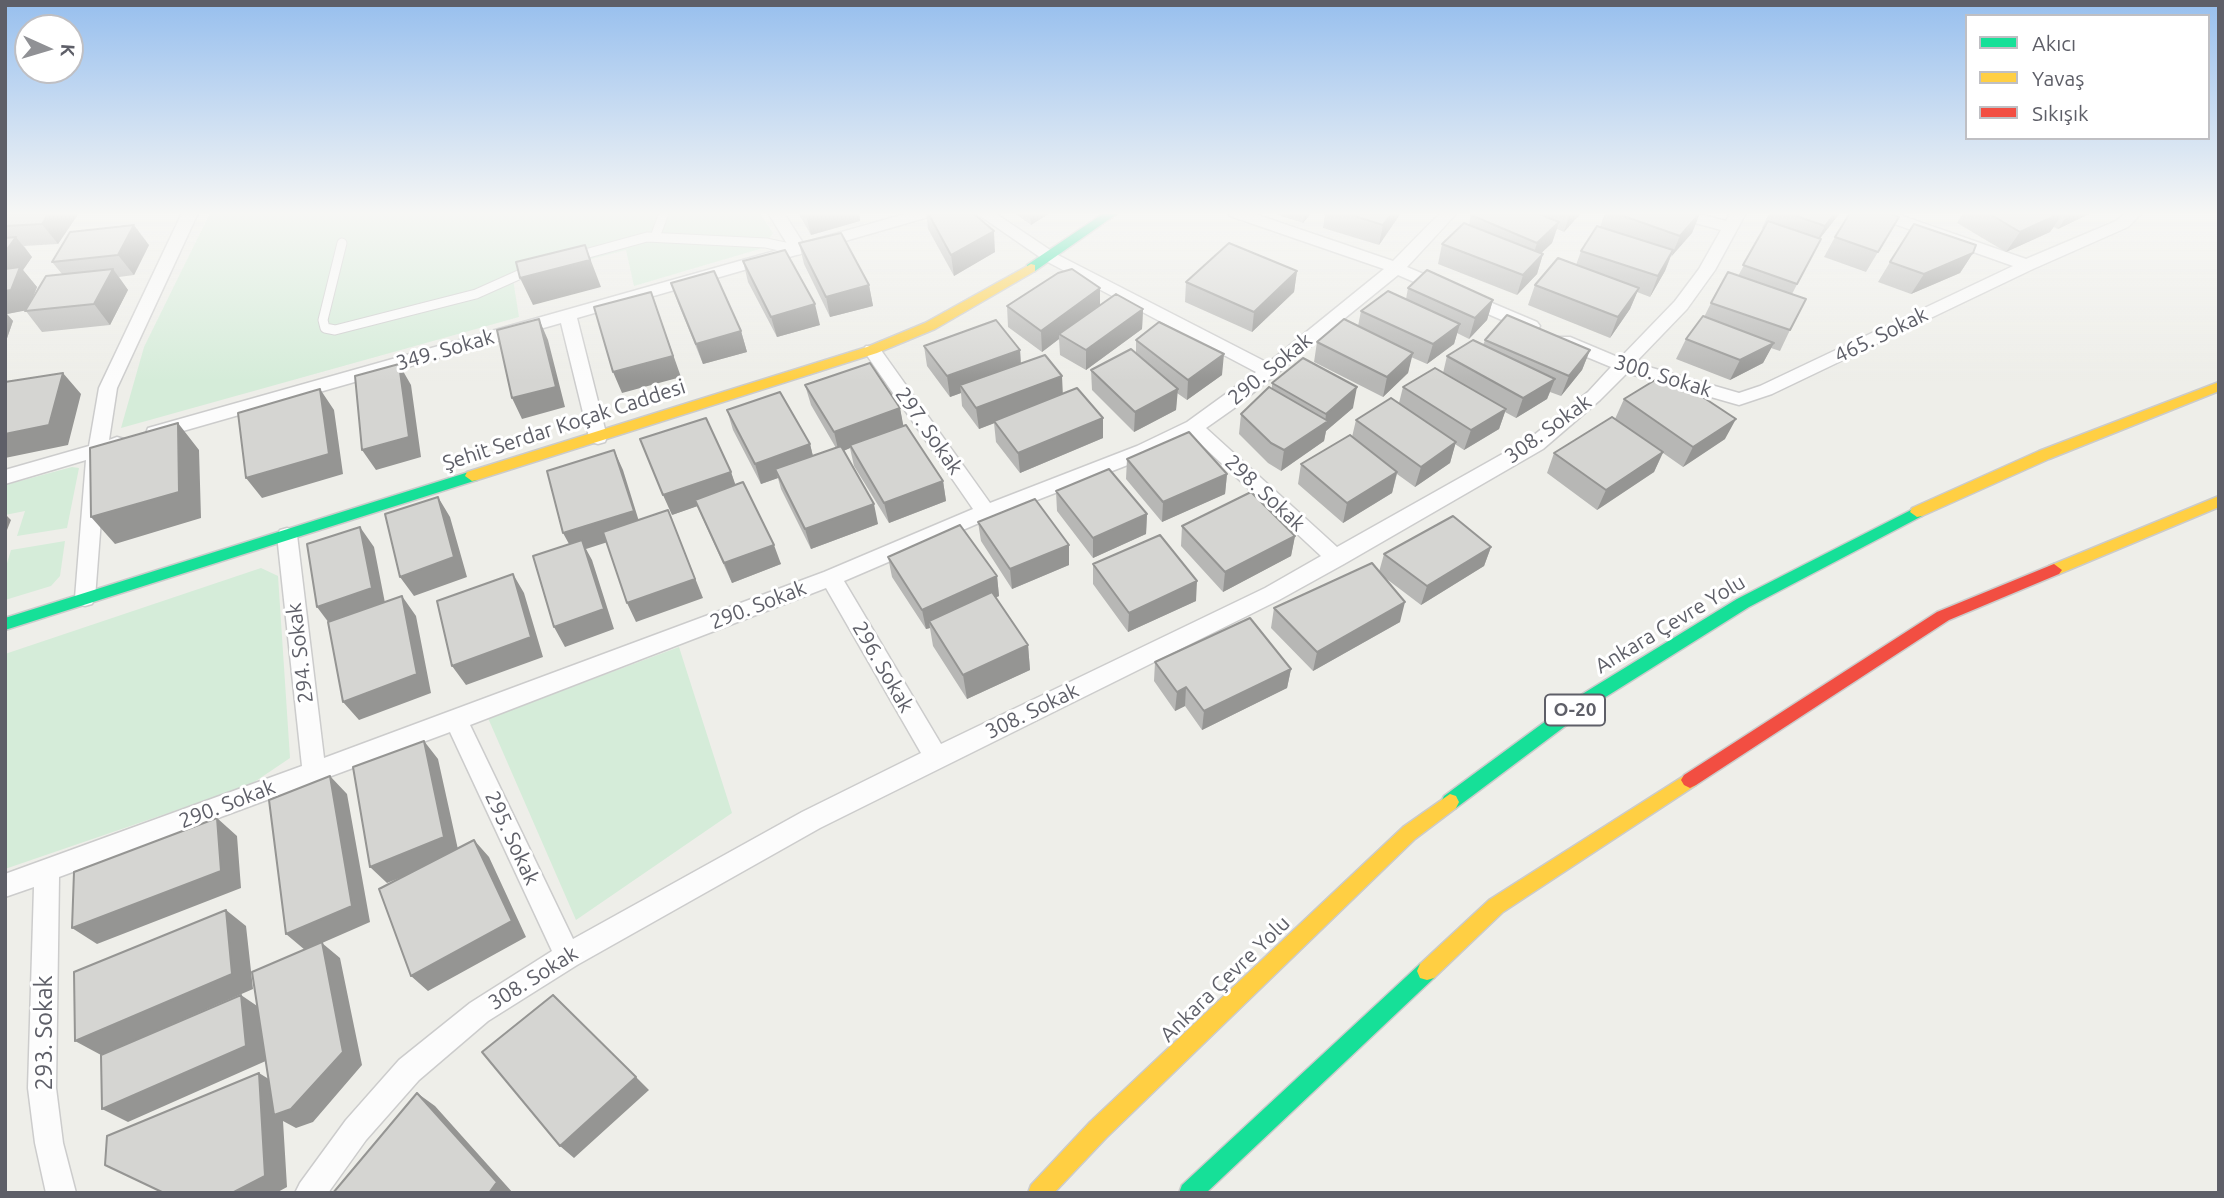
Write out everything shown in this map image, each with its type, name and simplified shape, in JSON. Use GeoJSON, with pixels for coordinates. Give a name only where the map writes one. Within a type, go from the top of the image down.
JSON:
{"type":"FeatureCollection","features":[{"type":"Feature","properties":{"kind":"main road","name":"Şehit Serdar Koçak Caddesi"},"geometry":{"type":"LineString","coordinates":[[5,624],[872,350],[957,312],[1030,269]]}},
{"type":"Feature","properties":{"kind":"main road","name":"Ankara Çevre Yolu"},"geometry":{"type":"LineString","coordinates":[[1039,1193],[1098,1130],[1409,833],[1590,698],[1743,603],[1892,523],[2044,455],[2219,386]]}},
{"type":"Feature","properties":{"kind":"main road"},"geometry":{"type":"LineString","coordinates":[[1190,1193],[1496,906],[1943,616],[2219,501]]}},
{"type":"Feature","properties":{"kind":"street"},"geometry":{"type":"LineString","coordinates":[[85,598],[97,450],[108,388],[164,269]]}},
{"type":"Feature","properties":{"kind":"street","name":"349. Sokak"},"geometry":{"type":"LineString","coordinates":[[5,477],[731,269]]}},
{"type":"Feature","properties":{"kind":"street"},"geometry":{"type":"LineString","coordinates":[[1073,269],[1267,370]]}},
{"type":"Feature","properties":{"kind":"street","name":"290. Sokak"},"geometry":{"type":"LineString","coordinates":[[5,886],[831,578],[986,512],[1144,451],[1194,427],[1227,405],[1394,269]]}},
{"type":"Feature","properties":{"kind":"street","name":"300. Sokak"},"geometry":{"type":"LineString","coordinates":[[1397,269],[1624,366],[1739,399]]}},
{"type":"Feature","properties":{"kind":"street","name":"308. Sokak"},"geometry":{"type":"LineString","coordinates":[[310,1193],[356,1130],[409,1070],[479,1012],[568,956],[811,820],[1272,594],[1536,444],[1594,396],[1624,366],[1681,305],[1708,269]]}},
{"type":"Feature","properties":{"kind":"street","name":"465. Sokak"},"geometry":{"type":"LineString","coordinates":[[1739,399],[1766,390],[2019,269]]}},
{"type":"Feature","properties":{"kind":"street"},"geometry":{"type":"LineString","coordinates":[[568,314],[598,437]]}},
{"type":"Feature","properties":{"kind":"street","name":"297. Sokak"},"geometry":{"type":"LineString","coordinates":[[872,350],[986,512]]}},
{"type":"Feature","properties":{"kind":"street","name":"298. Sokak"},"geometry":{"type":"LineString","coordinates":[[1194,427],[1337,559]]}},
{"type":"Feature","properties":{"kind":"street","name":"294. Sokak"},"geometry":{"type":"LineString","coordinates":[[287,535],[314,771]]}},
{"type":"Feature","properties":{"kind":"street","name":"296. Sokak"},"geometry":{"type":"LineString","coordinates":[[831,578],[936,757]]}},
{"type":"Feature","properties":{"kind":"street","name":"295. Sokak"},"geometry":{"type":"LineString","coordinates":[[456,720],[568,956]]}},
{"type":"Feature","properties":{"kind":"street","name":"293. Sokak"},"geometry":{"type":"LineString","coordinates":[[47,872],[42,1088],[49,1143],[61,1193]]}},
{"type":"Feature","properties":{"kind":"lane"},"geometry":{"type":"LineString","coordinates":[[336,269],[323,320],[325,328],[335,330],[476,294],[516,274],[533,269]]}},
{"type":"Feature","properties":{"kind":"green space"},"geometry":{"type":"Polygon","coordinates":[[[182,269],[552,269],[513,279],[519,317],[121,428],[144,347],[182,269]]]}},
{"type":"Feature","properties":{"kind":"green space"},"geometry":{"type":"Polygon","coordinates":[[[630,269],[692,269],[634,286],[630,269]]]}},
{"type":"Feature","properties":{"kind":"green space"},"geometry":{"type":"Polygon","coordinates":[[[72,467],[79,468],[67,528],[17,536],[25,511],[5,515],[5,485],[72,467]]]}},
{"type":"Feature","properties":{"kind":"green space"},"geometry":{"type":"Polygon","coordinates":[[[65,541],[60,576],[51,586],[5,600],[5,570],[11,550],[65,541]]]}},
{"type":"Feature","properties":{"kind":"green space"},"geometry":{"type":"Polygon","coordinates":[[[261,568],[278,576],[290,758],[250,785],[5,869],[5,654],[261,568]]]}},
{"type":"Feature","properties":{"kind":"green space"},"geometry":{"type":"Polygon","coordinates":[[[679,647],[732,813],[576,920],[488,718],[679,647]]]}},
{"type":"Feature","properties":{"kind":"building"},"geometry":{"type":"Polygon","coordinates":[[[5,269],[19,269],[11,290],[5,291],[5,269]]]}},
{"type":"Feature","properties":{"kind":"building"},"geometry":{"type":"Polygon","coordinates":[[[113,269],[94,304],[25,311],[46,276],[113,269]]]}},
{"type":"Feature","properties":{"kind":"building"},"geometry":{"type":"Polygon","coordinates":[[[518,269],[555,269],[520,278],[518,269]]]}},
{"type":"Feature","properties":{"kind":"building"},"geometry":{"type":"Polygon","coordinates":[[[747,269],[796,269],[815,304],[771,317],[747,269]]]}},
{"type":"Feature","properties":{"kind":"building"},"geometry":{"type":"Polygon","coordinates":[[[812,269],[860,269],[869,285],[826,297],[812,269]]]}},
{"type":"Feature","properties":{"kind":"building"},"geometry":{"type":"Polygon","coordinates":[[[1072,269],[1100,288],[1041,331],[1007,306],[1058,273],[1072,269]]]}},
{"type":"Feature","properties":{"kind":"building"},"geometry":{"type":"Polygon","coordinates":[[[1200,269],[1297,271],[1254,312],[1186,282],[1200,269]]]}},
{"type":"Feature","properties":{"kind":"building"},"geometry":{"type":"Polygon","coordinates":[[[1507,269],[1529,269],[1523,275],[1507,269]]]}},
{"type":"Feature","properties":{"kind":"building"},"geometry":{"type":"Polygon","coordinates":[[[1549,269],[1587,269],[1639,288],[1618,317],[1535,285],[1549,269]]]}},
{"type":"Feature","properties":{"kind":"building"},"geometry":{"type":"Polygon","coordinates":[[[1636,269],[1662,269],[1658,276],[1636,269]]]}},
{"type":"Feature","properties":{"kind":"building"},"geometry":{"type":"Polygon","coordinates":[[[1754,269],[1805,269],[1797,284],[1754,269]]]}},
{"type":"Feature","properties":{"kind":"building"},"geometry":{"type":"Polygon","coordinates":[[[1910,269],[1936,269],[1924,274],[1910,269]]]}},
{"type":"Feature","properties":{"kind":"building"},"geometry":{"type":"Polygon","coordinates":[[[1427,270],[1493,300],[1475,318],[1408,288],[1427,270]]]}},
{"type":"Feature","properties":{"kind":"building"},"geometry":{"type":"Polygon","coordinates":[[[714,271],[741,331],[696,344],[671,283],[714,271]]]}},
{"type":"Feature","properties":{"kind":"building"},"geometry":{"type":"Polygon","coordinates":[[[1728,272],[1806,299],[1790,330],[1711,303],[1728,272]]]}},
{"type":"Feature","properties":{"kind":"building"},"geometry":{"type":"Polygon","coordinates":[[[1388,291],[1460,324],[1433,344],[1361,311],[1388,291]]]}},
{"type":"Feature","properties":{"kind":"building"},"geometry":{"type":"Polygon","coordinates":[[[651,292],[673,356],[613,372],[594,307],[651,292]]]}},
{"type":"Feature","properties":{"kind":"building"},"geometry":{"type":"Polygon","coordinates":[[[1116,294],[1143,309],[1086,350],[1059,334],[1116,294]]]}},
{"type":"Feature","properties":{"kind":"building"},"geometry":{"type":"Polygon","coordinates":[[[1507,315],[1590,350],[1569,376],[1485,340],[1507,315]]]}},
{"type":"Feature","properties":{"kind":"building"},"geometry":{"type":"Polygon","coordinates":[[[1703,316],[1774,343],[1740,360],[1686,339],[1703,316]]]}},
{"type":"Feature","properties":{"kind":"building"},"geometry":{"type":"Polygon","coordinates":[[[539,319],[556,387],[512,398],[497,330],[539,319]]]}},
{"type":"Feature","properties":{"kind":"building"},"geometry":{"type":"Polygon","coordinates":[[[1344,319],[1413,353],[1387,377],[1317,342],[1344,319]]]}},
{"type":"Feature","properties":{"kind":"building"},"geometry":{"type":"Polygon","coordinates":[[[996,320],[1020,350],[947,376],[924,346],[996,320]]]}},
{"type":"Feature","properties":{"kind":"building"},"geometry":{"type":"Polygon","coordinates":[[[1159,322],[1224,354],[1188,380],[1136,340],[1159,322]]]}},
{"type":"Feature","properties":{"kind":"building"},"geometry":{"type":"Polygon","coordinates":[[[1473,340],[1555,379],[1523,398],[1447,356],[1473,340]]]}},
{"type":"Feature","properties":{"kind":"building"},"geometry":{"type":"Polygon","coordinates":[[[1131,349],[1178,389],[1135,412],[1091,370],[1131,349]]]}},
{"type":"Feature","properties":{"kind":"building"},"geometry":{"type":"Polygon","coordinates":[[[1045,355],[1062,376],[976,408],[960,385],[1045,355]]]}},
{"type":"Feature","properties":{"kind":"building"},"geometry":{"type":"Polygon","coordinates":[[[1303,358],[1357,387],[1326,414],[1272,383],[1303,358]]]}},
{"type":"Feature","properties":{"kind":"building"},"geometry":{"type":"Polygon","coordinates":[[[870,363],[900,408],[834,432],[805,385],[870,363]]]}},
{"type":"Feature","properties":{"kind":"building"},"geometry":{"type":"Polygon","coordinates":[[[399,364],[409,437],[362,450],[355,376],[399,364]]]}},
{"type":"Feature","properties":{"kind":"building"},"geometry":{"type":"Polygon","coordinates":[[[1435,368],[1506,409],[1471,430],[1403,387],[1435,368]]]}},
{"type":"Feature","properties":{"kind":"building"},"geometry":{"type":"Polygon","coordinates":[[[63,373],[49,425],[5,434],[5,382],[63,373]]]}},
{"type":"Feature","properties":{"kind":"building"},"geometry":{"type":"Polygon","coordinates":[[[1660,377],[1677,380],[1736,419],[1693,447],[1624,399],[1660,377]]]}},
{"type":"Feature","properties":{"kind":"building"},"geometry":{"type":"Polygon","coordinates":[[[1269,387],[1328,421],[1284,450],[1271,443],[1241,414],[1269,387]]]}},
{"type":"Feature","properties":{"kind":"building"},"geometry":{"type":"Polygon","coordinates":[[[1077,388],[1103,418],[1018,453],[994,421],[1077,388]]]}},
{"type":"Feature","properties":{"kind":"building"},"geometry":{"type":"Polygon","coordinates":[[[320,389],[329,454],[246,478],[238,413],[320,389]]]}},
{"type":"Feature","properties":{"kind":"building"},"geometry":{"type":"Polygon","coordinates":[[[780,392],[810,444],[755,464],[727,410],[780,392]]]}},
{"type":"Feature","properties":{"kind":"building"},"geometry":{"type":"Polygon","coordinates":[[[1391,398],[1456,442],[1421,467],[1356,420],[1391,398]]]}},
{"type":"Feature","properties":{"kind":"building"},"geometry":{"type":"Polygon","coordinates":[[[1612,417],[1663,452],[1606,490],[1554,453],[1612,417]]]}},
{"type":"Feature","properties":{"kind":"building"},"geometry":{"type":"Polygon","coordinates":[[[706,418],[731,472],[663,495],[640,439],[706,418]]]}},
{"type":"Feature","properties":{"kind":"building"},"geometry":{"type":"Polygon","coordinates":[[[178,423],[179,492],[91,517],[90,448],[178,423]]]}},
{"type":"Feature","properties":{"kind":"building"},"geometry":{"type":"Polygon","coordinates":[[[906,425],[943,481],[884,503],[850,445],[906,425]]]}},
{"type":"Feature","properties":{"kind":"building"},"geometry":{"type":"Polygon","coordinates":[[[1189,432],[1227,474],[1163,502],[1127,459],[1189,432]]]}},
{"type":"Feature","properties":{"kind":"building"},"geometry":{"type":"Polygon","coordinates":[[[1350,435],[1397,472],[1347,503],[1301,464],[1350,435]]]}},
{"type":"Feature","properties":{"kind":"building"},"geometry":{"type":"Polygon","coordinates":[[[841,446],[874,504],[805,529],[775,469],[841,446]]]}},
{"type":"Feature","properties":{"kind":"building"},"geometry":{"type":"Polygon","coordinates":[[[614,450],[634,511],[563,533],[547,471],[614,450]]]}},
{"type":"Feature","properties":{"kind":"building"},"geometry":{"type":"Polygon","coordinates":[[[1109,469],[1147,514],[1093,538],[1056,491],[1109,469]]]}},
{"type":"Feature","properties":{"kind":"building"},"geometry":{"type":"Polygon","coordinates":[[[743,482],[774,545],[724,563],[695,500],[743,482]]]}},
{"type":"Feature","properties":{"kind":"building"},"geometry":{"type":"Polygon","coordinates":[[[1251,492],[1295,536],[1225,572],[1182,526],[1251,492]]]}},
{"type":"Feature","properties":{"kind":"building"},"geometry":{"type":"Polygon","coordinates":[[[438,497],[454,557],[400,577],[385,514],[438,497]]]}},
{"type":"Feature","properties":{"kind":"building"},"geometry":{"type":"Polygon","coordinates":[[[1035,499],[1069,545],[1010,569],[978,522],[1035,499]]]}},
{"type":"Feature","properties":{"kind":"building"},"geometry":{"type":"Polygon","coordinates":[[[668,510],[695,579],[627,603],[603,532],[668,510]]]}},
{"type":"Feature","properties":{"kind":"building"},"geometry":{"type":"Polygon","coordinates":[[[1453,516],[1491,547],[1427,586],[1384,554],[1453,516]]]}},
{"type":"Feature","properties":{"kind":"building"},"geometry":{"type":"Polygon","coordinates":[[[960,525],[997,576],[922,610],[888,557],[960,525]]]}},
{"type":"Feature","properties":{"kind":"building"},"geometry":{"type":"Polygon","coordinates":[[[360,527],[372,588],[317,607],[307,544],[360,527]]]}},
{"type":"Feature","properties":{"kind":"building"},"geometry":{"type":"Polygon","coordinates":[[[1160,535],[1197,581],[1129,613],[1093,564],[1160,535]]]}},
{"type":"Feature","properties":{"kind":"building"},"geometry":{"type":"Polygon","coordinates":[[[582,540],[604,609],[554,627],[533,556],[582,540]]]}},
{"type":"Feature","properties":{"kind":"building"},"geometry":{"type":"Polygon","coordinates":[[[1372,563],[1405,602],[1317,652],[1274,608],[1372,563]]]}},
{"type":"Feature","properties":{"kind":"building"},"geometry":{"type":"Polygon","coordinates":[[[513,574],[531,637],[452,666],[437,601],[513,574]]]}},
{"type":"Feature","properties":{"kind":"building"},"geometry":{"type":"Polygon","coordinates":[[[992,592],[1028,645],[963,675],[929,621],[992,592]]]}},
{"type":"Feature","properties":{"kind":"building"},"geometry":{"type":"Polygon","coordinates":[[[402,596],[417,674],[343,702],[328,622],[402,596]]]}},
{"type":"Feature","properties":{"kind":"building"},"geometry":{"type":"Polygon","coordinates":[[[1250,618],[1291,669],[1204,711],[1186,687],[1177,692],[1155,662],[1250,618]]]}},
{"type":"Feature","properties":{"kind":"building"},"geometry":{"type":"Polygon","coordinates":[[[424,741],[444,837],[370,867],[353,767],[424,741]]]}},
{"type":"Feature","properties":{"kind":"building"},"geometry":{"type":"Polygon","coordinates":[[[330,776],[352,906],[286,934],[269,800],[330,776]]]}},
{"type":"Feature","properties":{"kind":"building"},"geometry":{"type":"Polygon","coordinates":[[[217,818],[221,871],[72,928],[74,872],[217,818]]]}},
{"type":"Feature","properties":{"kind":"building"},"geometry":{"type":"Polygon","coordinates":[[[474,840],[512,921],[411,976],[379,889],[474,840]]]}},
{"type":"Feature","properties":{"kind":"building"},"geometry":{"type":"Polygon","coordinates":[[[226,910],[232,974],[75,1041],[74,972],[226,910]]]}},
{"type":"Feature","properties":{"kind":"building"},"geometry":{"type":"Polygon","coordinates":[[[322,942],[343,1052],[291,1109],[274,1115],[252,972],[322,942]]]}},
{"type":"Feature","properties":{"kind":"building"},"geometry":{"type":"Polygon","coordinates":[[[241,995],[246,1046],[102,1109],[101,1055],[241,995]]]}},
{"type":"Feature","properties":{"kind":"building"},"geometry":{"type":"Polygon","coordinates":[[[553,995],[636,1077],[560,1146],[482,1052],[553,995]]]}},
{"type":"Feature","properties":{"kind":"building"},"geometry":{"type":"Polygon","coordinates":[[[259,1073],[265,1176],[232,1193],[164,1193],[105,1165],[107,1136],[259,1073]]]}},
{"type":"Feature","properties":{"kind":"building"},"geometry":{"type":"Polygon","coordinates":[[[417,1093],[497,1182],[489,1193],[333,1193],[417,1093]]]}},
{"type":"Feature","properties":{"kind":"traffic: fast"},"geometry":{"type":"LineString","coordinates":[[5,624],[472,476]]}},
{"type":"Feature","properties":{"kind":"traffic: fast"},"geometry":{"type":"LineString","coordinates":[[1450,802],[1590,698],[1743,603],[1917,512]]}},
{"type":"Feature","properties":{"kind":"traffic: fast"},"geometry":{"type":"LineString","coordinates":[[1190,1193],[1427,971]]}},
{"type":"Feature","properties":{"kind":"traffic: slow"},"geometry":{"type":"LineString","coordinates":[[472,476],[872,350],[930,326],[1029,269]]}},
{"type":"Feature","properties":{"kind":"traffic: slow"},"geometry":{"type":"LineString","coordinates":[[1917,512],[2044,455],[2219,386]]}},
{"type":"Feature","properties":{"kind":"traffic: slow"},"geometry":{"type":"LineString","coordinates":[[2054,570],[2219,501]]}},
{"type":"Feature","properties":{"kind":"traffic: slow"},"geometry":{"type":"LineString","coordinates":[[1427,971],[1496,906],[1690,780]]}},
{"type":"Feature","properties":{"kind":"traffic: slow"},"geometry":{"type":"LineString","coordinates":[[1039,1193],[1098,1130],[1409,833],[1450,802]]}},
{"type":"Feature","properties":{"kind":"traffic: jam"},"geometry":{"type":"LineString","coordinates":[[1690,780],[1943,616],[2054,570]]}}]}
